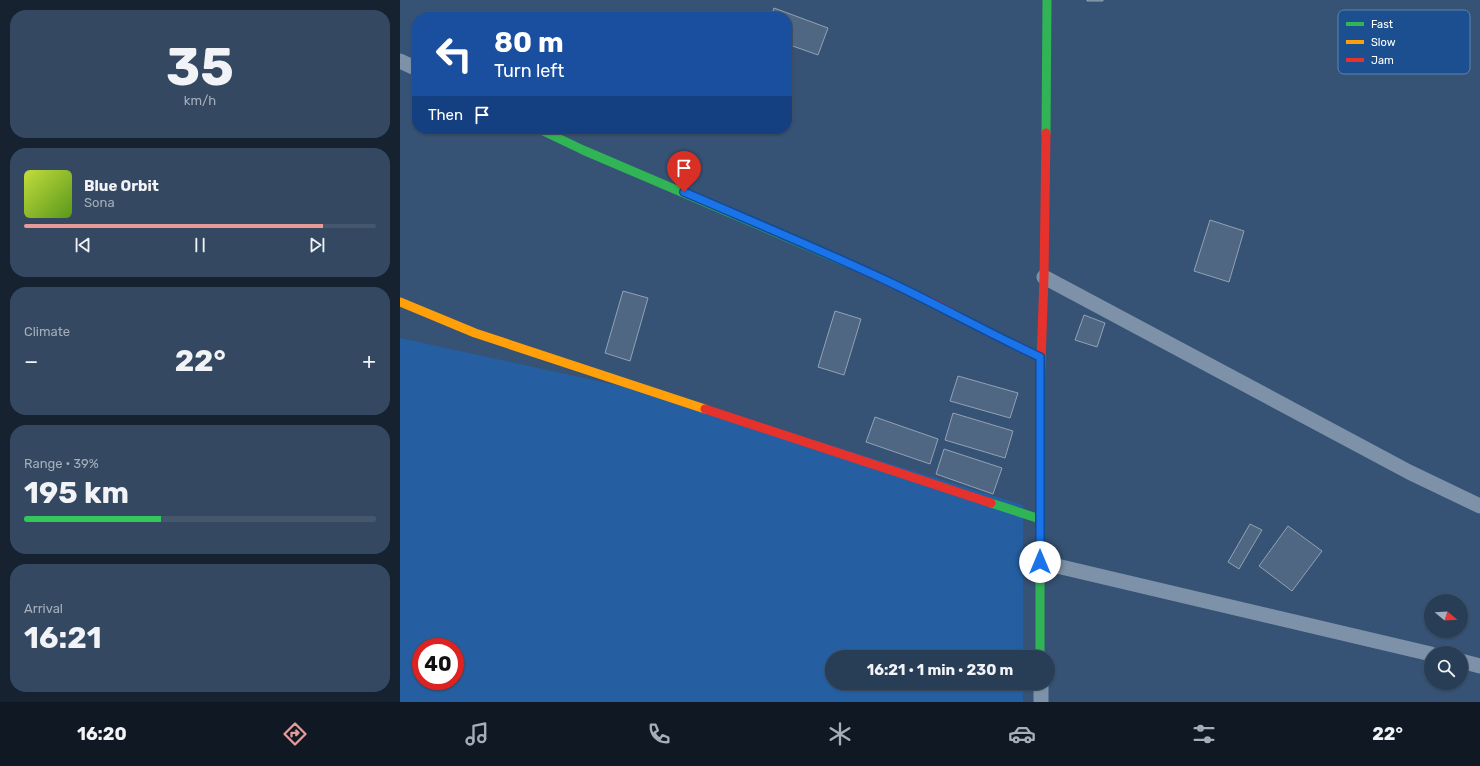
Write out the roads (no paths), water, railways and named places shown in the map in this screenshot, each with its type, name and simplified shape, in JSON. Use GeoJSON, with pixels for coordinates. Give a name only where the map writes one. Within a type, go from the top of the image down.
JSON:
{"type":"FeatureCollection","features":[{"type":"Feature","properties":{"kind":"street"},"geometry":{"type":"LineString","coordinates":[[1040,650],[1040,357],[1044,278],[1047,0]]}},
{"type":"Feature","properties":{"kind":"street"},"geometry":{"type":"LineString","coordinates":[[400,60],[412,66]]}},
{"type":"Feature","properties":{"kind":"street"},"geometry":{"type":"LineString","coordinates":[[549,134],[583,150],[839,259],[938,305],[992,334],[1040,357]]}},
{"type":"Feature","properties":{"kind":"street"},"geometry":{"type":"LineString","coordinates":[[1044,278],[1409,472],[1480,506]]}},
{"type":"Feature","properties":{"kind":"street"},"geometry":{"type":"LineString","coordinates":[[400,302],[476,333],[1040,519]]}},
{"type":"Feature","properties":{"kind":"street"},"geometry":{"type":"LineString","coordinates":[[1040,562],[1424,652]]}},
{"type":"Feature","properties":{"kind":"street"},"geometry":{"type":"LineString","coordinates":[[1468,663],[1480,666]]}},
{"type":"Feature","properties":{"kind":"street"},"geometry":{"type":"LineString","coordinates":[[1041,690],[1041,702]]}}]}
